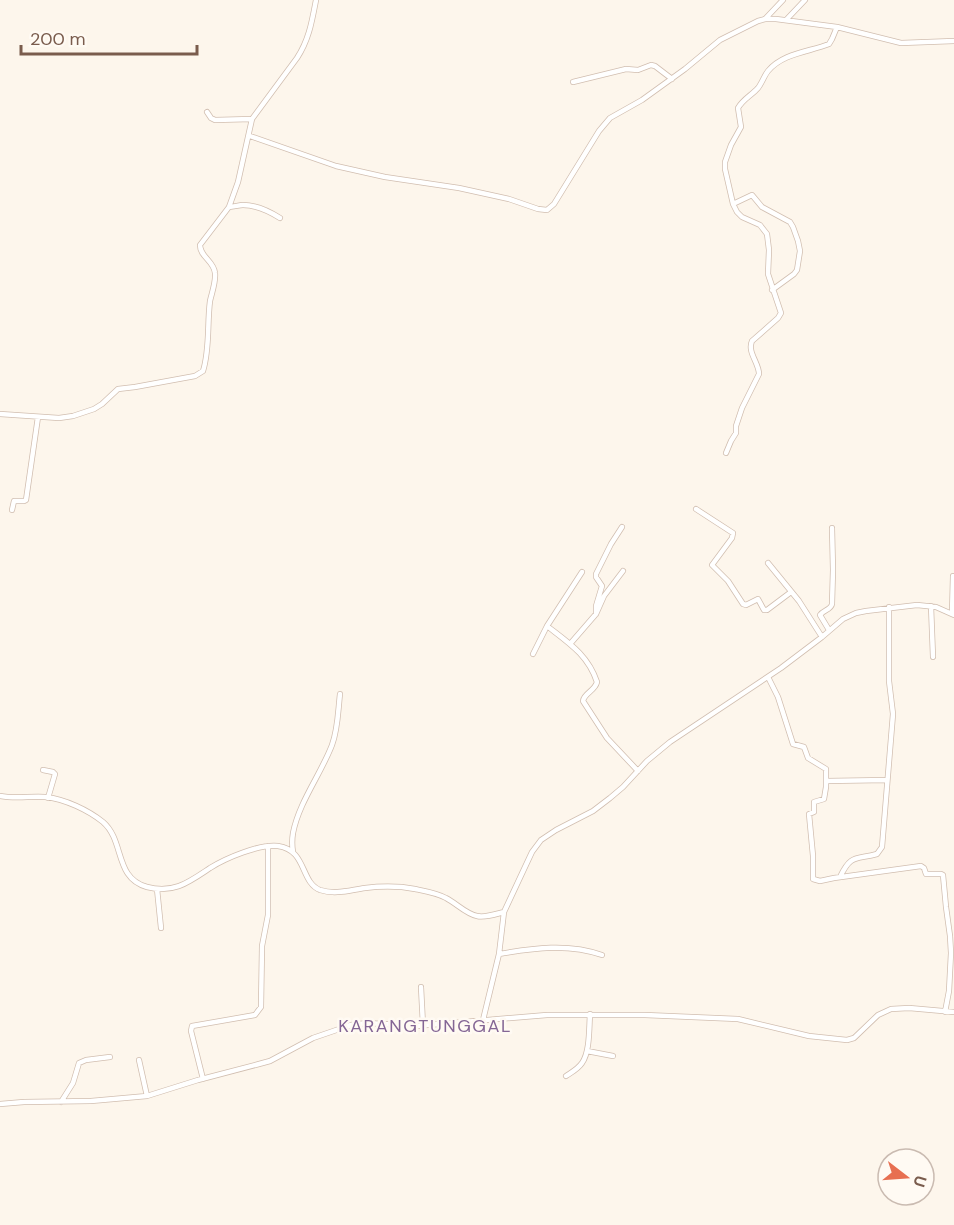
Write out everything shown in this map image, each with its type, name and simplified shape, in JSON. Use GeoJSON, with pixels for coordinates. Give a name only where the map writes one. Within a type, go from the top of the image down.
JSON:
{"type":"FeatureCollection","features":[{"type":"Feature","properties":{"kind":"street"},"geometry":{"type":"LineString","coordinates":[[0,414],[59,418],[80,414],[102,404],[118,389],[195,376],[203,371],[215,275],[214,269],[201,252],[200,246],[229,207],[238,182],[252,119],[301,53],[308,36],[316,0]]}},
{"type":"Feature","properties":{"kind":"street"},"geometry":{"type":"LineString","coordinates":[[765,19],[783,0]]}},
{"type":"Feature","properties":{"kind":"street"},"geometry":{"type":"LineString","coordinates":[[786,20],[805,0]]}},
{"type":"Feature","properties":{"kind":"street"},"geometry":{"type":"LineString","coordinates":[[249,136],[336,166],[385,177],[459,188],[547,210],[554,204],[605,122],[672,79],[720,40],[748,25],[765,19],[786,20],[837,27],[901,43],[954,41]]}},
{"type":"Feature","properties":{"kind":"street"},"geometry":{"type":"LineString","coordinates":[[726,453],[736,433],[742,408],[759,374],[750,344],[781,313],[768,274],[769,250],[765,231],[758,223],[742,217],[737,212],[724,165],[741,127],[738,113],[743,101],[756,90],[769,70],[792,55],[828,44],[837,27]]}},
{"type":"Feature","properties":{"kind":"street"},"geometry":{"type":"LineString","coordinates":[[573,82],[626,69],[639,70],[652,65],[672,79]]}},
{"type":"Feature","properties":{"kind":"street"},"geometry":{"type":"LineString","coordinates":[[207,112],[215,120],[252,119]]}},
{"type":"Feature","properties":{"kind":"street"},"geometry":{"type":"LineString","coordinates":[[733,204],[752,195],[762,207],[789,221],[793,227],[799,246],[798,268],[794,274],[772,290]]}},
{"type":"Feature","properties":{"kind":"street"},"geometry":{"type":"LineString","coordinates":[[229,207],[244,205],[260,208],[280,218]]}},
{"type":"Feature","properties":{"kind":"street"},"geometry":{"type":"LineString","coordinates":[[12,510],[13,501],[26,500],[38,417]]}},
{"type":"Feature","properties":{"kind":"street"},"geometry":{"type":"LineString","coordinates":[[696,509],[733,533],[732,538],[712,565],[728,581],[743,604],[758,598],[764,610],[767,610],[790,591]]}},
{"type":"Feature","properties":{"kind":"street"},"geometry":{"type":"LineString","coordinates":[[596,614],[602,586],[595,575],[622,526]]}},
{"type":"Feature","properties":{"kind":"street"},"geometry":{"type":"LineString","coordinates":[[830,630],[820,615],[832,604],[832,528]]}},
{"type":"Feature","properties":{"kind":"street"},"geometry":{"type":"LineString","coordinates":[[768,563],[822,637]]}},
{"type":"Feature","properties":{"kind":"street"},"geometry":{"type":"LineString","coordinates":[[570,644],[596,614],[604,596],[623,571]]}},
{"type":"Feature","properties":{"kind":"street"},"geometry":{"type":"LineString","coordinates":[[533,654],[547,626],[582,573]]}},
{"type":"Feature","properties":{"kind":"street"},"geometry":{"type":"LineString","coordinates":[[483,1020],[499,954],[504,912],[532,852],[541,840],[601,804],[670,742],[768,677],[843,619],[856,613],[889,607],[931,606],[953,614],[953,576]]}},
{"type":"Feature","properties":{"kind":"street"},"geometry":{"type":"LineString","coordinates":[[931,606],[933,657]]}},
{"type":"Feature","properties":{"kind":"street"},"geometry":{"type":"LineString","coordinates":[[840,877],[853,859],[877,854],[881,849],[893,714],[889,669],[889,607]]}},
{"type":"Feature","properties":{"kind":"street"},"geometry":{"type":"LineString","coordinates":[[547,626],[587,661],[597,682],[595,687],[583,697],[583,701],[607,738],[638,771]]}},
{"type":"Feature","properties":{"kind":"street"},"geometry":{"type":"LineString","coordinates":[[768,677],[779,699],[793,744],[804,747],[808,758],[826,768],[824,799],[814,802],[814,812],[809,814],[814,880],[921,866],[926,874],[942,874],[951,952],[949,991],[945,1012]]}},
{"type":"Feature","properties":{"kind":"street"},"geometry":{"type":"LineString","coordinates":[[293,852],[294,828],[334,739],[340,694]]}},
{"type":"Feature","properties":{"kind":"street"},"geometry":{"type":"LineString","coordinates":[[43,770],[55,774],[48,798]]}},
{"type":"Feature","properties":{"kind":"street"},"geometry":{"type":"LineString","coordinates":[[826,781],[887,780]]}},
{"type":"Feature","properties":{"kind":"street"},"geometry":{"type":"LineString","coordinates":[[0,796],[48,798],[75,806],[102,821],[111,831],[123,865],[131,879],[138,884],[157,889],[177,888],[228,859],[268,846],[283,847],[293,852],[299,858],[313,885],[323,890],[342,892],[398,886],[441,895],[476,916],[504,912]]}},
{"type":"Feature","properties":{"kind":"street"},"geometry":{"type":"LineString","coordinates":[[203,1079],[191,1031],[192,1026],[255,1015],[261,1007],[262,950],[267,915],[268,846]]}},
{"type":"Feature","properties":{"kind":"street"},"geometry":{"type":"LineString","coordinates":[[157,889],[161,928]]}},
{"type":"Feature","properties":{"kind":"street"},"geometry":{"type":"LineString","coordinates":[[499,954],[552,947],[580,949],[602,955]]}},
{"type":"Feature","properties":{"kind":"street"},"geometry":{"type":"LineString","coordinates":[[421,987],[423,1025]]}},
{"type":"Feature","properties":{"kind":"street"},"geometry":{"type":"LineString","coordinates":[[0,1104],[147,1096],[270,1061],[313,1038],[351,1025],[368,1023],[423,1025],[547,1014],[738,1019],[809,1036],[847,1040],[854,1038],[878,1015],[891,1009],[909,1008],[954,1012]]}},
{"type":"Feature","properties":{"kind":"street"},"geometry":{"type":"LineString","coordinates":[[566,1076],[582,1063],[586,1051],[590,1014]]}},
{"type":"Feature","properties":{"kind":"street"},"geometry":{"type":"LineString","coordinates":[[586,1051],[613,1056]]}},
{"type":"Feature","properties":{"kind":"street"},"geometry":{"type":"LineString","coordinates":[[61,1102],[72,1083],[79,1063],[110,1057]]}},
{"type":"Feature","properties":{"kind":"street"},"geometry":{"type":"LineString","coordinates":[[139,1060],[147,1096]]}},
{"type":"Feature","properties":{"kind":"district","name":"KARANGTUNGGAL"},"geometry":{"type":"Point","coordinates":[425,1026]}}]}
